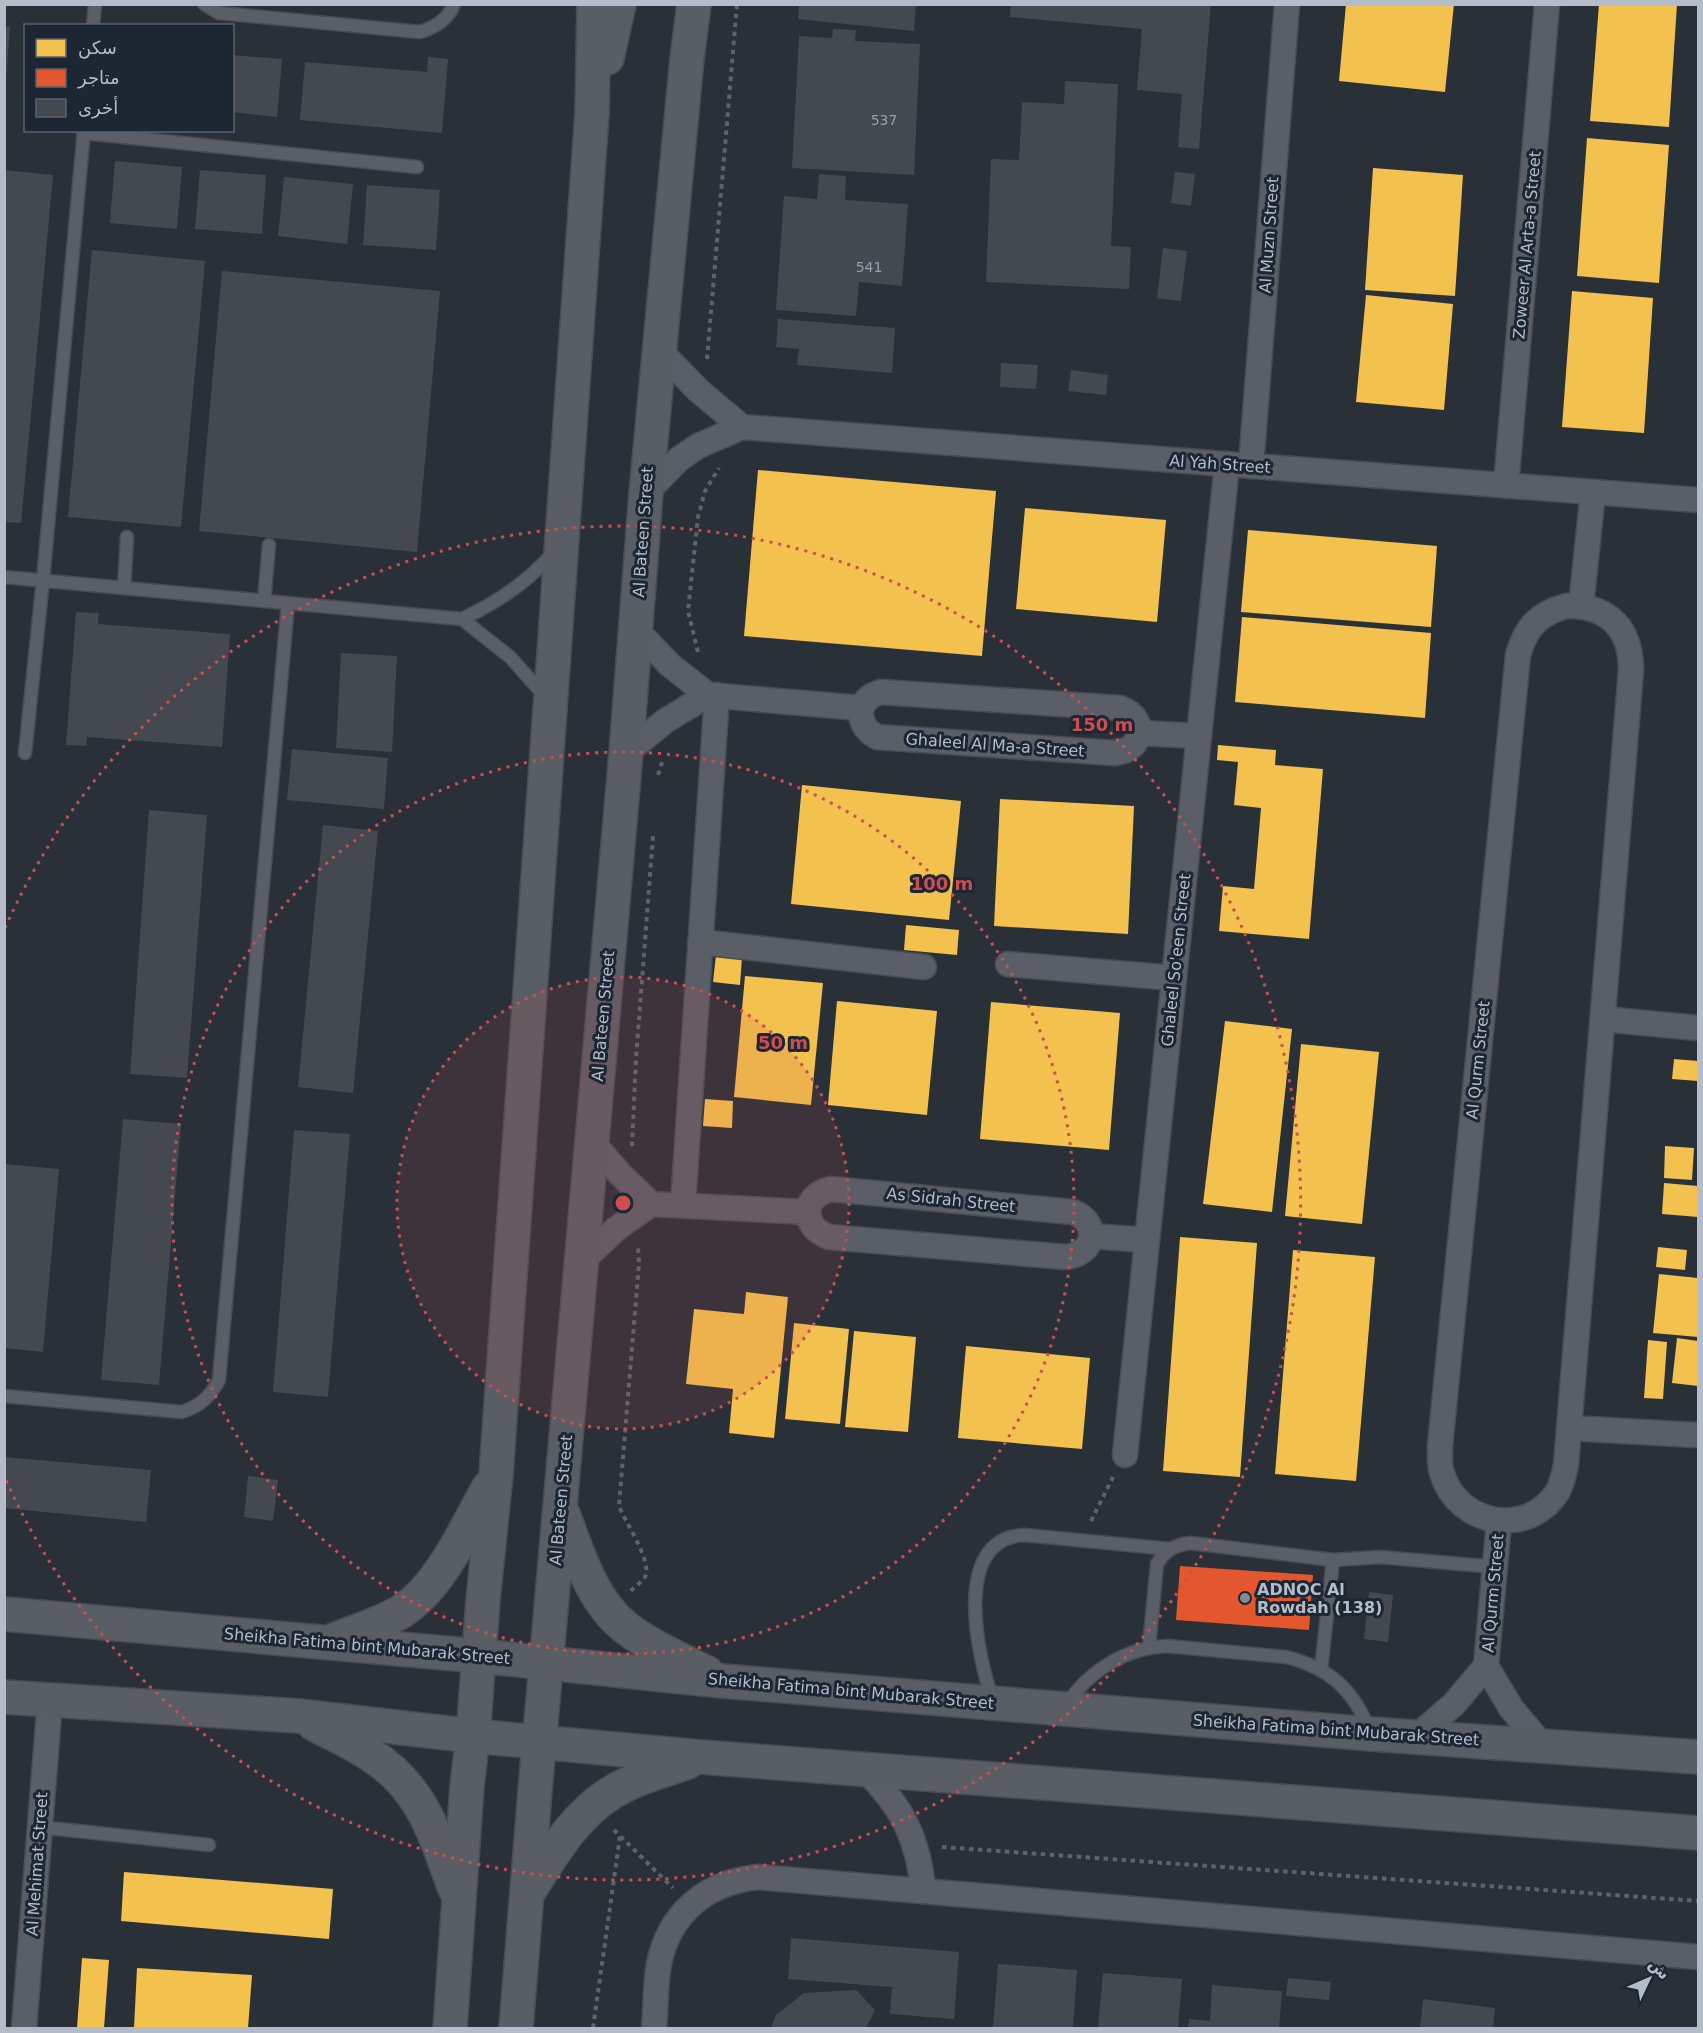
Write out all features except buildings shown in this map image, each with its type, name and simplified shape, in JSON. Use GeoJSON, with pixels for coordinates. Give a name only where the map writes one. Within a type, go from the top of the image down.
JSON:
{"type":"FeatureCollection","features":[{"type":"Feature","properties":{"kind":"main road"},"geometry":{"type":"LineString","coordinates":[[450,2028],[467,1786],[496,1475],[592,113],[594,4]]}},
{"type":"Feature","properties":{"kind":"main road"},"geometry":{"type":"LineString","coordinates":[[592,113],[619,4]]}},
{"type":"Feature","properties":{"kind":"main road","name":"Al Bateen Street"},"geometry":{"type":"LineString","coordinates":[[516,2028],[626,753],[646,493],[694,4]]}},
{"type":"Feature","properties":{"kind":"main road"},"geometry":{"type":"LineString","coordinates":[[327,1643],[385,1620],[404,1610],[418,1598],[435,1579],[496,1475]]}},
{"type":"Feature","properties":{"kind":"main road"},"geometry":{"type":"LineString","coordinates":[[560,1507],[583,1566],[610,1612],[639,1637],[722,1681]]}},
{"type":"Feature","properties":{"kind":"main road","name":"Sheikha Fatima bint Mubarak Street"},"geometry":{"type":"LineString","coordinates":[[4,1614],[479,1656],[722,1681],[1371,1734],[1698,1757]]}},
{"type":"Feature","properties":{"kind":"main road"},"geometry":{"type":"LineString","coordinates":[[4,1697],[299,1716],[539,1743],[701,1757],[1698,1833]]}},
{"type":"Feature","properties":{"kind":"main road"},"geometry":{"type":"LineString","coordinates":[[299,1716],[369,1754],[397,1775],[409,1788],[429,1819],[460,1902]]}},
{"type":"Feature","properties":{"kind":"main road"},"geometry":{"type":"LineString","coordinates":[[526,1895],[562,1840],[593,1806],[612,1792],[645,1776],[701,1757]]}},
{"type":"Feature","properties":{"kind":"street","name":"Al Muzn Street"},"geometry":{"type":"LineString","coordinates":[[1251,466],[1287,4]]}},
{"type":"Feature","properties":{"kind":"street","name":"Zoweer Al Arta-a Street"},"geometry":{"type":"LineString","coordinates":[[1506,486],[1547,4]]}},
{"type":"Feature","properties":{"kind":"street"},"geometry":{"type":"LineString","coordinates":[[659,350],[699,390],[742,427]]}},
{"type":"Feature","properties":{"kind":"street","name":"Al Yah Street"},"geometry":{"type":"LineString","coordinates":[[646,493],[679,459],[698,446],[742,427],[1698,500]]}},
{"type":"Feature","properties":{"kind":"street","name":"Ghaleel So'een Street"},"geometry":{"type":"LineString","coordinates":[[1125,1455],[1227,465]]}},
{"type":"Feature","properties":{"kind":"street"},"geometry":{"type":"LineString","coordinates":[[1581,606],[1593,492]]}},
{"type":"Feature","properties":{"kind":"street","name":"Al Qurm Street"},"geometry":{"type":"LineString","coordinates":[[1581,606],[1595,609],[1620,627],[1631,656],[1602,1019],[1566,1465],[1563,1479],[1557,1491],[1538,1511],[1519,1519],[1499,1521],[1485,1519],[1473,1514],[1452,1496],[1441,1472],[1440,1446],[1518,656],[1529,628],[1539,618],[1559,608],[1581,606]]}},
{"type":"Feature","properties":{"kind":"street"},"geometry":{"type":"LineString","coordinates":[[636,630],[670,665],[712,695],[861,708],[866,700],[881,692],[1120,708],[1135,717],[1139,725],[1139,733],[1199,736]]}},
{"type":"Feature","properties":{"kind":"street"},"geometry":{"type":"LineString","coordinates":[[626,753],[665,721],[712,695]]}},
{"type":"Feature","properties":{"kind":"street"},"geometry":{"type":"LineString","coordinates":[[683,1205],[700,942],[712,695]]}},
{"type":"Feature","properties":{"kind":"street","name":"Ghaleel Al Ma-a Street"},"geometry":{"type":"LineString","coordinates":[[861,708],[864,726],[869,733],[877,737],[1115,753],[1131,748],[1137,741],[1139,733]]}},
{"type":"Feature","properties":{"kind":"street"},"geometry":{"type":"LineString","coordinates":[[700,942],[924,967]]}},
{"type":"Feature","properties":{"kind":"street"},"geometry":{"type":"LineString","coordinates":[[1008,964],[1174,978]]}},
{"type":"Feature","properties":{"kind":"street"},"geometry":{"type":"LineString","coordinates":[[1602,1019],[1698,1028]]}},
{"type":"Feature","properties":{"kind":"street"},"geometry":{"type":"LineString","coordinates":[[592,1142],[651,1204]]}},
{"type":"Feature","properties":{"kind":"street","name":"As Sidrah Street"},"geometry":{"type":"LineString","coordinates":[[808,1212],[815,1196],[823,1191],[840,1189],[1073,1212],[1081,1215],[1086,1221],[1091,1236]]}},
{"type":"Feature","properties":{"kind":"street"},"geometry":{"type":"LineString","coordinates":[[582,1261],[616,1229],[651,1204],[808,1212],[813,1228],[820,1234],[841,1238],[1065,1257],[1082,1252],[1091,1236],[1147,1240]]}},
{"type":"Feature","properties":{"kind":"street"},"geometry":{"type":"LineString","coordinates":[[1569,1428],[1696,1435]]}},
{"type":"Feature","properties":{"kind":"street","name":"Al Qurm Street"},"geometry":{"type":"LineString","coordinates":[[1416,1737],[1454,1704],[1486,1666],[1499,1521]]}},
{"type":"Feature","properties":{"kind":"street","name":"Al Qurm Street"},"geometry":{"type":"LineString","coordinates":[[1486,1666],[1511,1708],[1542,1745]]}},
{"type":"Feature","properties":{"kind":"street","name":"Al Mehimat Street"},"geometry":{"type":"LineString","coordinates":[[24,2028],[50,1700]]}},
{"type":"Feature","properties":{"kind":"street"},"geometry":{"type":"LineString","coordinates":[[865,1770],[882,1786],[907,1825],[921,1867],[922,1891]]}},
{"type":"Feature","properties":{"kind":"street"},"geometry":{"type":"LineString","coordinates":[[654,2028],[659,1966],[663,1949],[678,1918],[690,1905],[722,1884],[758,1877],[1698,1957]]}},
{"type":"Feature","properties":{"kind":"lane"},"geometry":{"type":"LineString","coordinates":[[93,24],[95,4]]}},
{"type":"Feature","properties":{"kind":"lane"},"geometry":{"type":"LineString","coordinates":[[204,4],[219,13],[420,32],[433,28],[444,20],[454,4]]}},
{"type":"Feature","properties":{"kind":"lane"},"geometry":{"type":"LineString","coordinates":[[25,753],[84,132],[417,166]]}},
{"type":"Feature","properties":{"kind":"lane"},"geometry":{"type":"LineString","coordinates":[[124,588],[127,537]]}},
{"type":"Feature","properties":{"kind":"lane"},"geometry":{"type":"LineString","coordinates":[[462,619],[506,594],[545,562],[562,543]]}},
{"type":"Feature","properties":{"kind":"lane"},"geometry":{"type":"LineString","coordinates":[[264,601],[269,545]]}},
{"type":"Feature","properties":{"kind":"lane"},"geometry":{"type":"LineString","coordinates":[[4,577],[462,619],[510,657],[550,703]]}},
{"type":"Feature","properties":{"kind":"lane"},"geometry":{"type":"LineString","coordinates":[[4,1396],[182,1412],[204,1401],[219,1380],[288,603]]}},
{"type":"Feature","properties":{"kind":"lane"},"geometry":{"type":"LineString","coordinates":[[994,1702],[983,1672],[977,1641],[976,1609],[982,1563],[997,1543],[1015,1535],[1025,1534],[1170,1549]]}},
{"type":"Feature","properties":{"kind":"lane"},"geometry":{"type":"LineString","coordinates":[[1149,1647],[1154,1574],[1162,1555],[1179,1544],[1190,1543],[1333,1560],[1380,1557],[1495,1567]]}},
{"type":"Feature","properties":{"kind":"lane"},"geometry":{"type":"LineString","coordinates":[[1322,1670],[1333,1560]]}},
{"type":"Feature","properties":{"kind":"lane"},"geometry":{"type":"LineString","coordinates":[[1064,1708],[1083,1683],[1107,1664],[1149,1647],[1286,1657],[1305,1662],[1338,1681],[1352,1696],[1371,1734]]}},
{"type":"Feature","properties":{"kind":"lane"},"geometry":{"type":"LineString","coordinates":[[40,1827],[209,1845]]}},
{"type":"Feature","properties":{"kind":"path"},"geometry":{"type":"LineString","coordinates":[[707,365],[737,4]]}},
{"type":"Feature","properties":{"kind":"path"},"geometry":{"type":"LineString","coordinates":[[712,695],[688,611],[698,517],[705,491],[742,427]]}},
{"type":"Feature","properties":{"kind":"path"},"geometry":{"type":"LineString","coordinates":[[657,786],[658,774],[666,752]]}},
{"type":"Feature","properties":{"kind":"path"},"geometry":{"type":"LineString","coordinates":[[632,1155],[636,1059],[654,833]]}},
{"type":"Feature","properties":{"kind":"path"},"geometry":{"type":"LineString","coordinates":[[625,1598],[646,1572],[642,1553],[623,1518],[619,1493],[639,1263],[637,1236],[651,1204]]}},
{"type":"Feature","properties":{"kind":"path"},"geometry":{"type":"LineString","coordinates":[[1091,1522],[1125,1455]]}},
{"type":"Feature","properties":{"kind":"path"},"geometry":{"type":"LineString","coordinates":[[612,1829],[690,1905]]}},
{"type":"Feature","properties":{"kind":"path"},"geometry":{"type":"LineString","coordinates":[[593,2028],[620,1836]]}},
{"type":"Feature","properties":{"kind":"path"},"geometry":{"type":"LineString","coordinates":[[933,1846],[1698,1901]]}},
{"type":"Feature","properties":{"kind":"place","name":"ADNOC Al Rowdah (138)"},"geometry":{"type":"Point","coordinates":[1245,1598]}}]}
